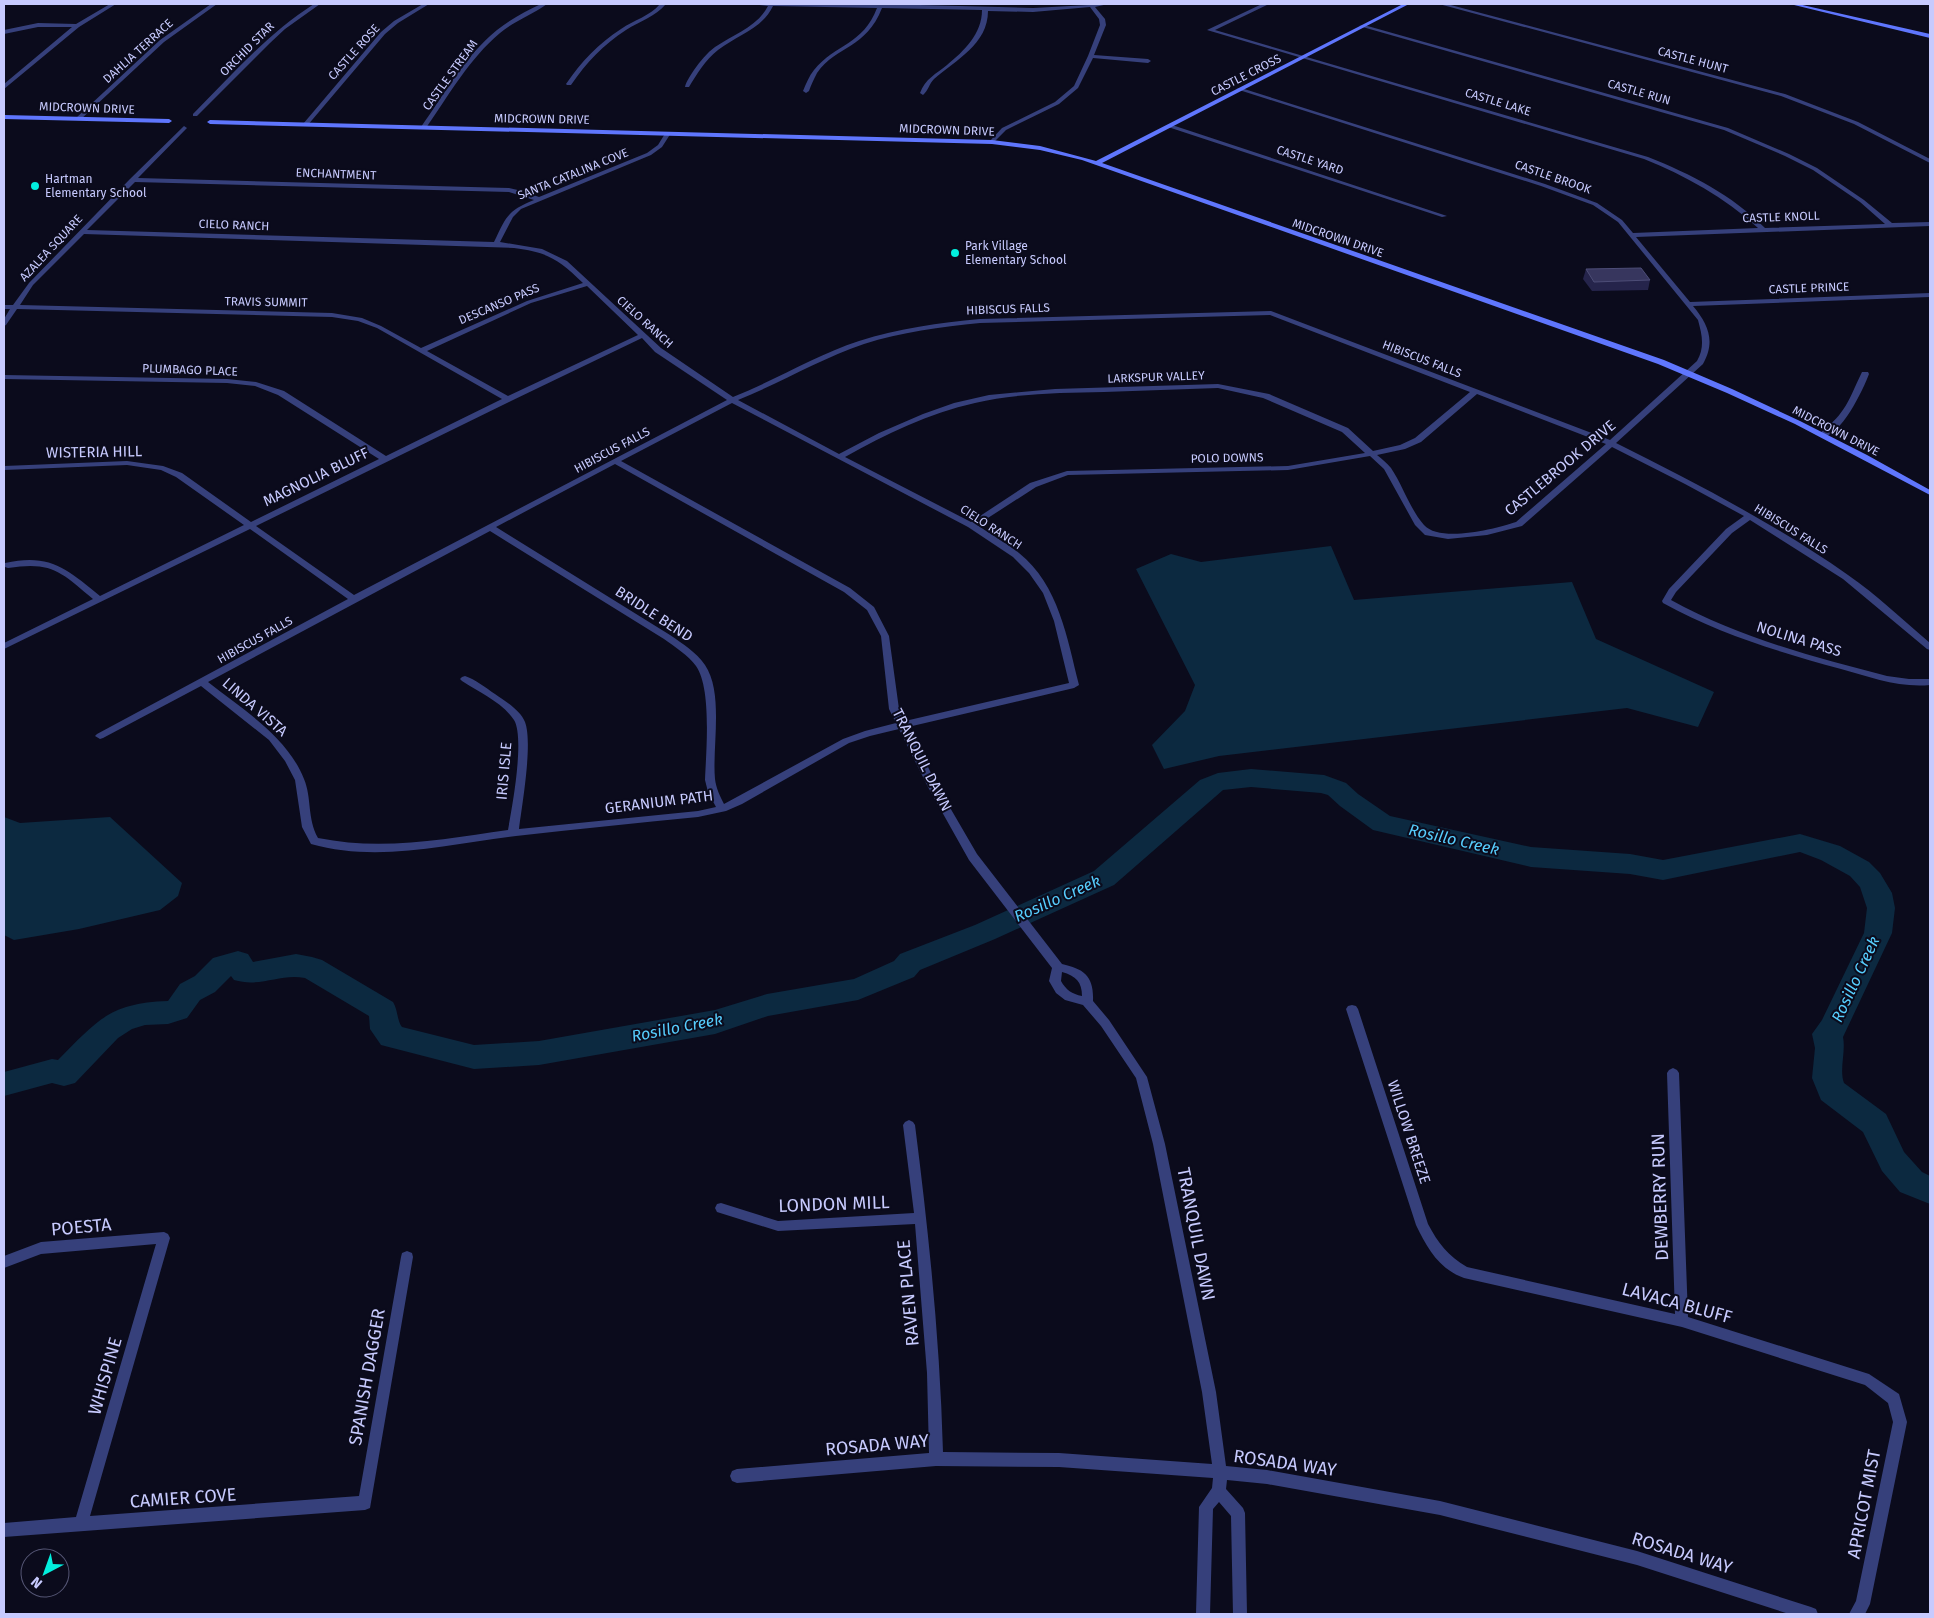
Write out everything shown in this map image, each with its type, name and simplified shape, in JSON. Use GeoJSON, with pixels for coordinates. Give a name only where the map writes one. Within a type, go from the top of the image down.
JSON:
{"type":"FeatureCollection","features":[{"type":"Feature","properties":{"kind":"street"},"geometry":{"type":"LineString","coordinates":[[4,87],[77,26],[113,4]]}},
{"type":"Feature","properties":{"kind":"street","name":"DAHLIA TERRACE"},"geometry":{"type":"LineString","coordinates":[[78,119],[162,41],[214,4]]}},
{"type":"Feature","properties":{"kind":"street","name":"ORCHID STAR"},"geometry":{"type":"LineString","coordinates":[[196,115],[273,36],[317,4]]}},
{"type":"Feature","properties":{"kind":"street","name":"CASTLE ROSE"},"geometry":{"type":"LineString","coordinates":[[305,125],[383,33],[396,22],[426,4]]}},
{"type":"Feature","properties":{"kind":"street","name":"CASTLE STREAM"},"geometry":{"type":"LineString","coordinates":[[424,127],[477,52],[490,38],[511,22],[544,4]]}},
{"type":"Feature","properties":{"kind":"street"},"geometry":{"type":"LineString","coordinates":[[569,84],[596,50],[623,29],[658,9],[663,4]]}},
{"type":"Feature","properties":{"kind":"street"},"geometry":{"type":"LineString","coordinates":[[753,4],[985,9],[1053,9],[1106,4]]}},
{"type":"Feature","properties":{"kind":"street"},"geometry":{"type":"LineString","coordinates":[[687,86],[703,62],[726,42],[761,20],[771,4]]}},
{"type":"Feature","properties":{"kind":"street","name":"CASTLE LAKE"},"geometry":{"type":"LineString","coordinates":[[1266,4],[1210,30],[1646,158],[1709,187],[1745,212],[1762,229]]}},
{"type":"Feature","properties":{"kind":"street","name":"CASTLE CROSS"},"geometry":{"type":"LineString","coordinates":[[1096,164],[1406,4]]}},
{"type":"Feature","properties":{"kind":"street","name":"CASTLE HUNT"},"geometry":{"type":"LineString","coordinates":[[1442,4],[1783,96],[1856,123],[1930,161]]}},
{"type":"Feature","properties":{"kind":"street"},"geometry":{"type":"LineString","coordinates":[[1792,4],[1930,36]]}},
{"type":"Feature","properties":{"kind":"street"},"geometry":{"type":"LineString","coordinates":[[806,91],[818,69],[866,33],[872,25],[880,6]]}},
{"type":"Feature","properties":{"kind":"street"},"geometry":{"type":"LineString","coordinates":[[992,142],[1004,129],[1057,103],[1073,92],[1091,56],[1103,25],[1102,19],[1092,6]]}},
{"type":"Feature","properties":{"kind":"street"},"geometry":{"type":"LineString","coordinates":[[923,93],[930,79],[949,66],[971,44],[982,28],[986,15],[985,9]]}},
{"type":"Feature","properties":{"kind":"street"},"geometry":{"type":"LineString","coordinates":[[4,32],[38,25],[77,26]]}},
{"type":"Feature","properties":{"kind":"street","name":"CASTLE RUN"},"geometry":{"type":"LineString","coordinates":[[1362,26],[1693,118],[1726,129],[1780,151],[1815,169],[1862,201],[1890,226]]}},
{"type":"Feature","properties":{"kind":"street"},"geometry":{"type":"LineString","coordinates":[[1091,56],[1148,61]]}},
{"type":"Feature","properties":{"kind":"street","name":"CASTLE BROOK"},"geometry":{"type":"LineString","coordinates":[[1239,89],[1578,196],[1608,212],[1632,235],[1688,304],[1704,326],[1707,338],[1704,355],[1687,375],[1646,413]]}},
{"type":"Feature","properties":{"kind":"street","name":"MIDCROWN DRIVE"},"geometry":{"type":"LineString","coordinates":[[4,117],[170,121]]}},
{"type":"Feature","properties":{"kind":"street","name":"MIDCROWN DRIVE"},"geometry":{"type":"LineString","coordinates":[[210,122],[992,142],[1040,148],[1096,164],[1647,359],[1729,392],[1823,435],[1930,493]]}},
{"type":"Feature","properties":{"kind":"street","name":"CASTLE YARD"},"geometry":{"type":"LineString","coordinates":[[1170,126],[1444,216]]}},
{"type":"Feature","properties":{"kind":"street","name":"AZALEA SQUARE"},"geometry":{"type":"LineString","coordinates":[[4,324],[31,284],[184,128]]}},
{"type":"Feature","properties":{"kind":"street","name":"SANTA CATALINA COVE"},"geometry":{"type":"LineString","coordinates":[[496,244],[514,212],[538,199],[649,154],[660,146],[668,133]]}},
{"type":"Feature","properties":{"kind":"street","name":"ENCHANTMENT"},"geometry":{"type":"LineString","coordinates":[[132,180],[509,190],[538,199]]}},
{"type":"Feature","properties":{"kind":"street","name":"CASTLE KNOLL"},"geometry":{"type":"LineString","coordinates":[[1632,235],[1930,224]]}},
{"type":"Feature","properties":{"kind":"street","name":"CIELO RANCH"},"geometry":{"type":"LineString","coordinates":[[81,232],[496,244],[523,246],[548,252],[565,262],[641,336],[676,363],[732,400],[756,415],[972,525],[1016,555],[1032,571],[1047,594],[1058,621],[1074,686]]}},
{"type":"Feature","properties":{"kind":"street","name":"DESCANSO PASS"},"geometry":{"type":"LineString","coordinates":[[422,350],[529,302],[588,284]]}},
{"type":"Feature","properties":{"kind":"street","name":"CASTLE PRINCE"},"geometry":{"type":"LineString","coordinates":[[1688,304],[1930,295]]}},
{"type":"Feature","properties":{"kind":"street","name":"TRAVIS SUMMIT"},"geometry":{"type":"LineString","coordinates":[[4,308],[332,315],[360,319],[379,327],[508,398]]}},
{"type":"Feature","properties":{"kind":"street","name":"HIBISCUS FALLS"},"geometry":{"type":"LineString","coordinates":[[100,736],[354,599],[732,400],[780,380],[837,352],[888,335],[918,328],[980,321],[1271,312],[1610,443],[1688,482],[1750,516],[1846,577],[1930,647]]}},
{"type":"Feature","properties":{"kind":"street","name":"MAGNOLIA BLUFF"},"geometry":{"type":"LineString","coordinates":[[4,646],[508,398],[641,336]]}},
{"type":"Feature","properties":{"kind":"street"},"geometry":{"type":"LineString","coordinates":[[1823,435],[1843,418],[1857,398],[1865,374]]}},
{"type":"Feature","properties":{"kind":"street","name":"PLUMBAGO PLACE"},"geometry":{"type":"LineString","coordinates":[[4,377],[227,380],[256,384],[281,393],[385,459]]}},
{"type":"Feature","properties":{"kind":"street","name":"LARKSPUR VALLEY"},"geometry":{"type":"LineString","coordinates":[[839,457],[885,432],[922,416],[959,404],[989,398],[1024,393],[1208,386],[1241,390],[1266,396],[1345,430],[1387,468],[1419,525],[1427,532]]}},
{"type":"Feature","properties":{"kind":"street","name":"POLO DOWNS"},"geometry":{"type":"LineString","coordinates":[[972,525],[1033,485],[1067,473],[1288,468],[1402,447],[1418,440],[1475,392]]}},
{"type":"Feature","properties":{"kind":"street","name":"CASTLEBROOK DRIVE"},"geometry":{"type":"LineString","coordinates":[[1427,532],[1442,536],[1498,532],[1520,524],[1646,413]]}},
{"type":"Feature","properties":{"kind":"street","name":"TRANQUIL DAWN"},"geometry":{"type":"LineString","coordinates":[[615,461],[847,590],[871,609],[885,636],[894,709],[933,787],[980,868],[1058,967],[1075,971],[1084,978],[1089,988],[1088,1002],[1105,1023],[1140,1077],[1159,1144],[1209,1392],[1220,1473],[1219,1492]]}},
{"type":"Feature","properties":{"kind":"street","name":"WISTERIA HILL"},"geometry":{"type":"LineString","coordinates":[[4,468],[127,463],[163,468],[179,475],[354,599]]}},
{"type":"Feature","properties":{"kind":"street","name":"NOLINA PASS"},"geometry":{"type":"LineString","coordinates":[[1750,516],[1729,531],[1672,591],[1666,601],[1682,610],[1772,647],[1882,677],[1916,684],[1930,682]]}},
{"type":"Feature","properties":{"kind":"street","name":"BRIDLE BEND"},"geometry":{"type":"LineString","coordinates":[[490,527],[666,637],[688,652],[702,668],[709,690],[710,780],[713,792],[722,809]]}},
{"type":"Feature","properties":{"kind":"street"},"geometry":{"type":"LineString","coordinates":[[8,565],[28,562],[47,563],[60,569],[99,599]]}},
{"type":"Feature","properties":{"kind":"street","name":"IRIS ISLE"},"geometry":{"type":"LineString","coordinates":[[465,679],[509,709],[520,722],[523,740],[513,833]]}},
{"type":"Feature","properties":{"kind":"street","name":"LINDA VISTA"},"geometry":{"type":"LineString","coordinates":[[202,682],[272,738],[289,759],[300,780],[307,827],[315,841]]}},
{"type":"Feature","properties":{"kind":"street","name":"GERANIUM PATH"},"geometry":{"type":"LineString","coordinates":[[315,841],[335,846],[417,846],[513,833],[698,814],[722,809],[738,802],[846,742],[868,733],[1074,686]]}},
{"type":"Feature","properties":{"kind":"street"},"geometry":{"type":"LineString","coordinates":[[1058,967],[1055,981],[1060,990],[1069,997],[1088,1002]]}},
{"type":"Feature","properties":{"kind":"street","name":"WILLOW BREEZE"},"geometry":{"type":"LineString","coordinates":[[1352,1009],[1422,1225],[1434,1249],[1444,1260]]}},
{"type":"Feature","properties":{"kind":"street","name":"DEWBERRY RUN"},"geometry":{"type":"LineString","coordinates":[[1673,1073],[1682,1320]]}},
{"type":"Feature","properties":{"kind":"street","name":"RAVEN PLACE"},"geometry":{"type":"LineString","coordinates":[[909,1125],[921,1218],[934,1373],[936,1459]]}},
{"type":"Feature","properties":{"kind":"street","name":"LONDON MILL"},"geometry":{"type":"LineString","coordinates":[[721,1208],[778,1226],[921,1218]]}},
{"type":"Feature","properties":{"kind":"street","name":"POESTA"},"geometry":{"type":"LineString","coordinates":[[4,1262],[41,1248],[164,1238]]}},
{"type":"Feature","properties":{"kind":"street","name":"WHISPINE"},"geometry":{"type":"LineString","coordinates":[[81,1524],[164,1238]]}},
{"type":"Feature","properties":{"kind":"street","name":"SPANISH DAGGER"},"geometry":{"type":"LineString","coordinates":[[364,1503],[407,1257]]}},
{"type":"Feature","properties":{"kind":"street","name":"LAVACA BLUFF"},"geometry":{"type":"LineString","coordinates":[[1444,1260],[1464,1272],[1682,1320],[1869,1380],[1894,1398]]}},
{"type":"Feature","properties":{"kind":"street","name":"APRICOT MIST"},"geometry":{"type":"LineString","coordinates":[[1856,1614],[1863,1604],[1900,1422],[1894,1398]]}},
{"type":"Feature","properties":{"kind":"street","name":"ROSADA WAY"},"geometry":{"type":"LineString","coordinates":[[737,1476],[936,1459],[1059,1460],[1183,1468],[1267,1477],[1440,1508],[1637,1558],[1811,1614]]}},
{"type":"Feature","properties":{"kind":"street"},"geometry":{"type":"LineString","coordinates":[[1203,1614],[1206,1507],[1219,1492],[1238,1513],[1240,1614]]}},
{"type":"Feature","properties":{"kind":"street","name":"CAMIER COVE"},"geometry":{"type":"LineString","coordinates":[[4,1530],[364,1503]]}},
{"type":"Feature","properties":{"kind":"water"},"geometry":{"type":"Polygon","coordinates":[[[1331,546],[1354,600],[1572,582],[1596,639],[1714,692],[1698,727],[1627,708],[1219,756],[1164,769],[1152,745],[1185,711],[1195,685],[1136,569],[1171,554],[1201,562],[1331,546]]]}},
{"type":"Feature","properties":{"kind":"water"},"geometry":{"type":"Polygon","coordinates":[[[4,817],[20,823],[110,817],[182,883],[178,896],[160,910],[79,929],[14,940],[4,935],[4,817]]]}},
{"type":"Feature","properties":{"kind":"building"},"geometry":{"type":"Polygon","coordinates":[[[1641,268],[1650,280],[1594,282],[1586,269],[1641,268]]]}},
{"type":"Feature","properties":{"kind":"waterway","name":"Rosillo Creek"},"geometry":{"type":"LineString","coordinates":[[4,1084],[52,1071],[64,1074],[107,1030],[122,1020],[145,1013],[177,1010],[190,992],[205,984],[223,966],[238,962],[244,972],[251,973],[296,965],[312,968],[383,1010],[385,1029],[392,1037],[474,1057],[539,1053],[715,1022],[767,1005],[858,989],[904,969],[910,962],[985,932],[1104,878],[1209,786],[1218,782],[1251,778],[1324,784],[1337,789],[1349,800],[1382,823],[1531,857],[1630,864],[1663,870],[1800,843],[1846,860],[1870,880],[1878,893],[1881,908],[1880,926],[1834,1027],[1827,1034],[1830,1048],[1827,1078],[1832,1091],[1875,1123],[1893,1161],[1911,1182],[1930,1190]]}},
{"type":"Feature","properties":{"kind":"place","name":"Hartman Elementary School"},"geometry":{"type":"Point","coordinates":[35,186]}},
{"type":"Feature","properties":{"kind":"place","name":"Park Village Elementary School"},"geometry":{"type":"Point","coordinates":[955,253]}}]}
